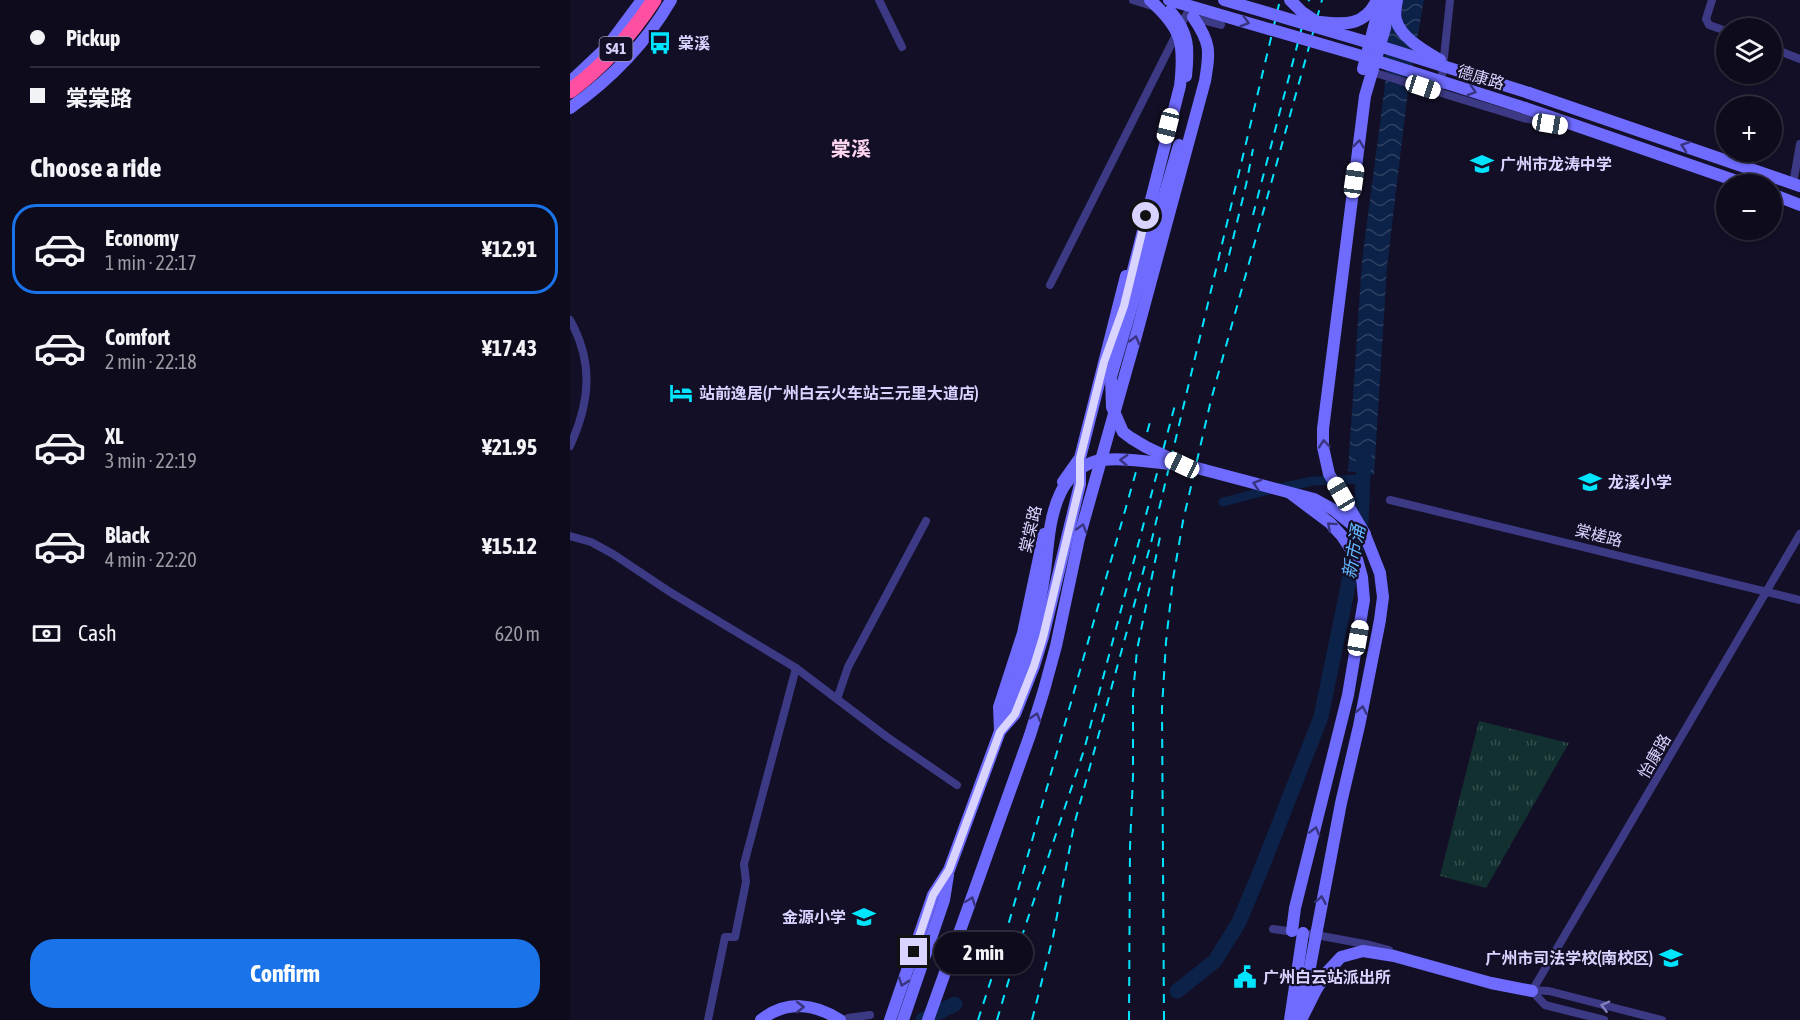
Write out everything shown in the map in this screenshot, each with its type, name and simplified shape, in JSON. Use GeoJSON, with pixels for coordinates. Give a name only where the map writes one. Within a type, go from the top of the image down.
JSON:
{"type":"FeatureCollection","features":[{"type":"Feature","properties":{"kind":"highway","name":"S41"},"geometry":{"type":"LineString","coordinates":[[570,91],[612,54],[654,0]]}},
{"type":"Feature","properties":{"kind":"street"},"geometry":{"type":"LineString","coordinates":[[570,82],[607,47],[642,0]]}},
{"type":"Feature","properties":{"kind":"street"},"geometry":{"type":"LineString","coordinates":[[570,108],[623,63],[645,38],[671,0]]}},
{"type":"Feature","properties":{"kind":"street"},"geometry":{"type":"LineString","coordinates":[[879,0],[902,48]]}},
{"type":"Feature","properties":{"kind":"street"},"geometry":{"type":"LineString","coordinates":[[1133,0],[1169,5]]}},
{"type":"Feature","properties":{"kind":"street"},"geometry":{"type":"LineString","coordinates":[[1104,362],[1124,306],[1180,86],[1183,61],[1180,43],[1173,24],[1150,0]]}},
{"type":"Feature","properties":{"kind":"street"},"geometry":{"type":"LineString","coordinates":[[1050,285],[1187,19],[1200,0]]}},
{"type":"Feature","properties":{"kind":"street","name":"德康路"},"geometry":{"type":"LineString","coordinates":[[1224,0],[1529,93],[1797,185]]}},
{"type":"Feature","properties":{"kind":"street"},"geometry":{"type":"LineString","coordinates":[[1290,0],[1317,22]]}},
{"type":"Feature","properties":{"kind":"street"},"geometry":{"type":"LineString","coordinates":[[1279,16],[1317,22],[1348,23],[1361,20],[1379,0]]}},
{"type":"Feature","properties":{"kind":"street"},"geometry":{"type":"LineString","coordinates":[[1371,72],[1379,0]]}},
{"type":"Feature","properties":{"kind":"street"},"geometry":{"type":"LineString","coordinates":[[1300,1020],[1332,845],[1359,726],[1383,597],[1380,573],[1365,535],[1329,474],[1323,447],[1324,418],[1365,96],[1385,28],[1389,0]]}},
{"type":"Feature","properties":{"kind":"street"},"geometry":{"type":"LineString","coordinates":[[1396,0],[1396,21],[1404,34],[1456,70]]}},
{"type":"Feature","properties":{"kind":"street"},"geometry":{"type":"LineString","coordinates":[[1440,93],[1450,0]]}},
{"type":"Feature","properties":{"kind":"street"},"geometry":{"type":"LineString","coordinates":[[1712,0],[1706,18],[1709,25],[1716,28]]}},
{"type":"Feature","properties":{"kind":"street","name":"棠棠路"},"geometry":{"type":"LineString","coordinates":[[928,1020],[1037,713],[1056,646],[1079,538],[1204,81],[1209,58],[1205,34],[1169,5]]}},
{"type":"Feature","properties":{"kind":"street","name":"德康路"},"geometry":{"type":"LineString","coordinates":[[1169,5],[1355,54],[1524,108],[1716,174]]}},
{"type":"Feature","properties":{"kind":"street"},"geometry":{"type":"LineString","coordinates":[[1187,19],[1221,25]]}},
{"type":"Feature","properties":{"kind":"street","name":"棠棠路"},"geometry":{"type":"LineString","coordinates":[[892,1014],[933,895],[949,870],[1000,732],[999,708],[1023,633],[1049,512],[1055,494],[1080,458],[1161,138],[1181,99],[1186,80],[1187,19]]}},
{"type":"Feature","properties":{"kind":"street"},"geometry":{"type":"LineString","coordinates":[[1782,52],[1800,58]]}},
{"type":"Feature","properties":{"kind":"street"},"geometry":{"type":"LineString","coordinates":[[1371,72],[1523,118],[1594,132]]}},
{"type":"Feature","properties":{"kind":"street"},"geometry":{"type":"LineString","coordinates":[[1182,465],[1146,447],[1123,432],[1116,419],[1111,400],[1111,377],[1179,145],[1204,81]]}},
{"type":"Feature","properties":{"kind":"street"},"geometry":{"type":"LineString","coordinates":[[1797,185],[1800,144]]}},
{"type":"Feature","properties":{"kind":"street"},"geometry":{"type":"LineString","coordinates":[[1782,198],[1800,205]]}},
{"type":"Feature","properties":{"kind":"street"},"geometry":{"type":"LineString","coordinates":[[570,320],[585,356],[587,381],[582,418],[570,446]]}},
{"type":"Feature","properties":{"kind":"street"},"geometry":{"type":"LineString","coordinates":[[1094,402],[1101,396],[1108,395],[1113,398],[1116,409]]}},
{"type":"Feature","properties":{"kind":"street"},"geometry":{"type":"LineString","coordinates":[[1000,732],[1015,714],[1043,637],[1080,484],[1080,458]]}},
{"type":"Feature","properties":{"kind":"street"},"geometry":{"type":"LineString","coordinates":[[1000,732],[1022,671],[1038,605],[1050,526],[1060,494],[1076,472],[1096,461],[1116,459],[1182,465],[1256,483],[1314,499],[1334,510],[1365,535]]}},
{"type":"Feature","properties":{"kind":"street"},"geometry":{"type":"LineString","coordinates":[[1290,493],[1330,523],[1358,559],[1364,600],[1348,695],[1295,908],[1297,932],[1290,1020]]}},
{"type":"Feature","properties":{"kind":"street","name":"棠槎路"},"geometry":{"type":"LineString","coordinates":[[1390,500],[1800,600]]}},
{"type":"Feature","properties":{"kind":"street"},"geometry":{"type":"LineString","coordinates":[[837,699],[848,667],[926,520]]}},
{"type":"Feature","properties":{"kind":"street","name":"怡康路"},"geometry":{"type":"LineString","coordinates":[[1532,991],[1800,534]]}},
{"type":"Feature","properties":{"kind":"street"},"geometry":{"type":"LineString","coordinates":[[570,536],[591,542],[613,554],[670,592],[796,668],[887,737],[957,785]]}},
{"type":"Feature","properties":{"kind":"street"},"geometry":{"type":"LineString","coordinates":[[708,1020],[725,937],[735,937],[746,882],[744,864],[796,668]]}},
{"type":"Feature","properties":{"kind":"street"},"geometry":{"type":"LineString","coordinates":[[903,1020],[941,908],[949,870]]}},
{"type":"Feature","properties":{"kind":"street"},"geometry":{"type":"LineString","coordinates":[[1273,929],[1370,945],[1532,991],[1545,1005],[1604,1020]]}},
{"type":"Feature","properties":{"kind":"street"},"geometry":{"type":"LineString","coordinates":[[1300,1020],[1328,971],[1341,957],[1363,951],[1394,956],[1491,983],[1532,991],[1549,991],[1662,1020]]}},
{"type":"Feature","properties":{"kind":"street"},"geometry":{"type":"LineString","coordinates":[[761,1020],[777,1010],[791,1006],[819,1008],[842,1020],[870,1015]]}},
{"type":"Feature","properties":{"kind":"green space"},"geometry":{"type":"Polygon","coordinates":[[[1479,721],[1569,743],[1486,888],[1440,876],[1479,721]]]}},
{"type":"Feature","properties":{"kind":"water"},"geometry":{"type":"Polygon","coordinates":[[[1392,0],[1424,0],[1408,90],[1387,267],[1374,475],[1348,471],[1362,261],[1385,85],[1386,33],[1392,0]]]}},
{"type":"Feature","properties":{"kind":"waterway","name":"新市涌"},"geometry":{"type":"LineString","coordinates":[[1177,991],[1215,961],[1239,922],[1321,717],[1361,523],[1364,454]]}},
{"type":"Feature","properties":{"kind":"waterway"},"geometry":{"type":"LineString","coordinates":[[1223,502],[1313,481],[1363,479]]}},
{"type":"Feature","properties":{"kind":"waterway","name":"新市涌"},"geometry":{"type":"LineString","coordinates":[[923,1020],[955,1004]]}},
{"type":"Feature","properties":{"kind":"railway"},"geometry":{"type":"LineString","coordinates":[[1032,1020],[1053,937],[1074,825],[1151,543],[1280,0]]}},
{"type":"Feature","properties":{"kind":"railway"},"geometry":{"type":"LineString","coordinates":[[1253,215],[1309,0]]}},
{"type":"Feature","properties":{"kind":"railway"},"geometry":{"type":"LineString","coordinates":[[1164,1020],[1162,708],[1173,579],[1183,521],[1211,400],[1322,0]]}},
{"type":"Feature","properties":{"kind":"railway"},"geometry":{"type":"LineString","coordinates":[[1225,272],[1253,149]]}},
{"type":"Feature","properties":{"kind":"railway"},"geometry":{"type":"LineString","coordinates":[[997,1020],[1020,942],[1084,750],[1176,401]]}},
{"type":"Feature","properties":{"kind":"railway"},"geometry":{"type":"LineString","coordinates":[[978,1020],[1004,940],[1150,422]]}},
{"type":"Feature","properties":{"kind":"railway"},"geometry":{"type":"LineString","coordinates":[[1129,1020],[1133,694],[1137,650],[1160,537]]}},
{"type":"Feature","properties":{"kind":"place","name":"棠溪"},"geometry":{"type":"Point","coordinates":[660,43]}},
{"type":"Feature","properties":{"kind":"place","name":"广州市龙涛中学"},"geometry":{"type":"Point","coordinates":[1482,164]}},
{"type":"Feature","properties":{"kind":"place","name":"站前逸居(广州白云火车站三元里大道店)"},"geometry":{"type":"Point","coordinates":[681,393]}},
{"type":"Feature","properties":{"kind":"place","name":"龙溪小学"},"geometry":{"type":"Point","coordinates":[1590,482]}},
{"type":"Feature","properties":{"kind":"place","name":"金源小学"},"geometry":{"type":"Point","coordinates":[864,917]}},
{"type":"Feature","properties":{"kind":"place","name":"广州市司法学校(南校区)"},"geometry":{"type":"Point","coordinates":[1671,958]}},
{"type":"Feature","properties":{"kind":"place","name":"广州白云站派出所"},"geometry":{"type":"Point","coordinates":[1245,977]}},
{"type":"Feature","properties":{"kind":"district","name":"棠溪"},"geometry":{"type":"Point","coordinates":[851,149]}},
{"type":"Feature","properties":{"kind":"route"},"geometry":{"type":"LineString","coordinates":[[914,952],[933,895],[949,870],[1000,732],[1015,714],[1034,666],[1080,484],[1080,458],[1104,362],[1124,306],[1146,216]]}}]}
